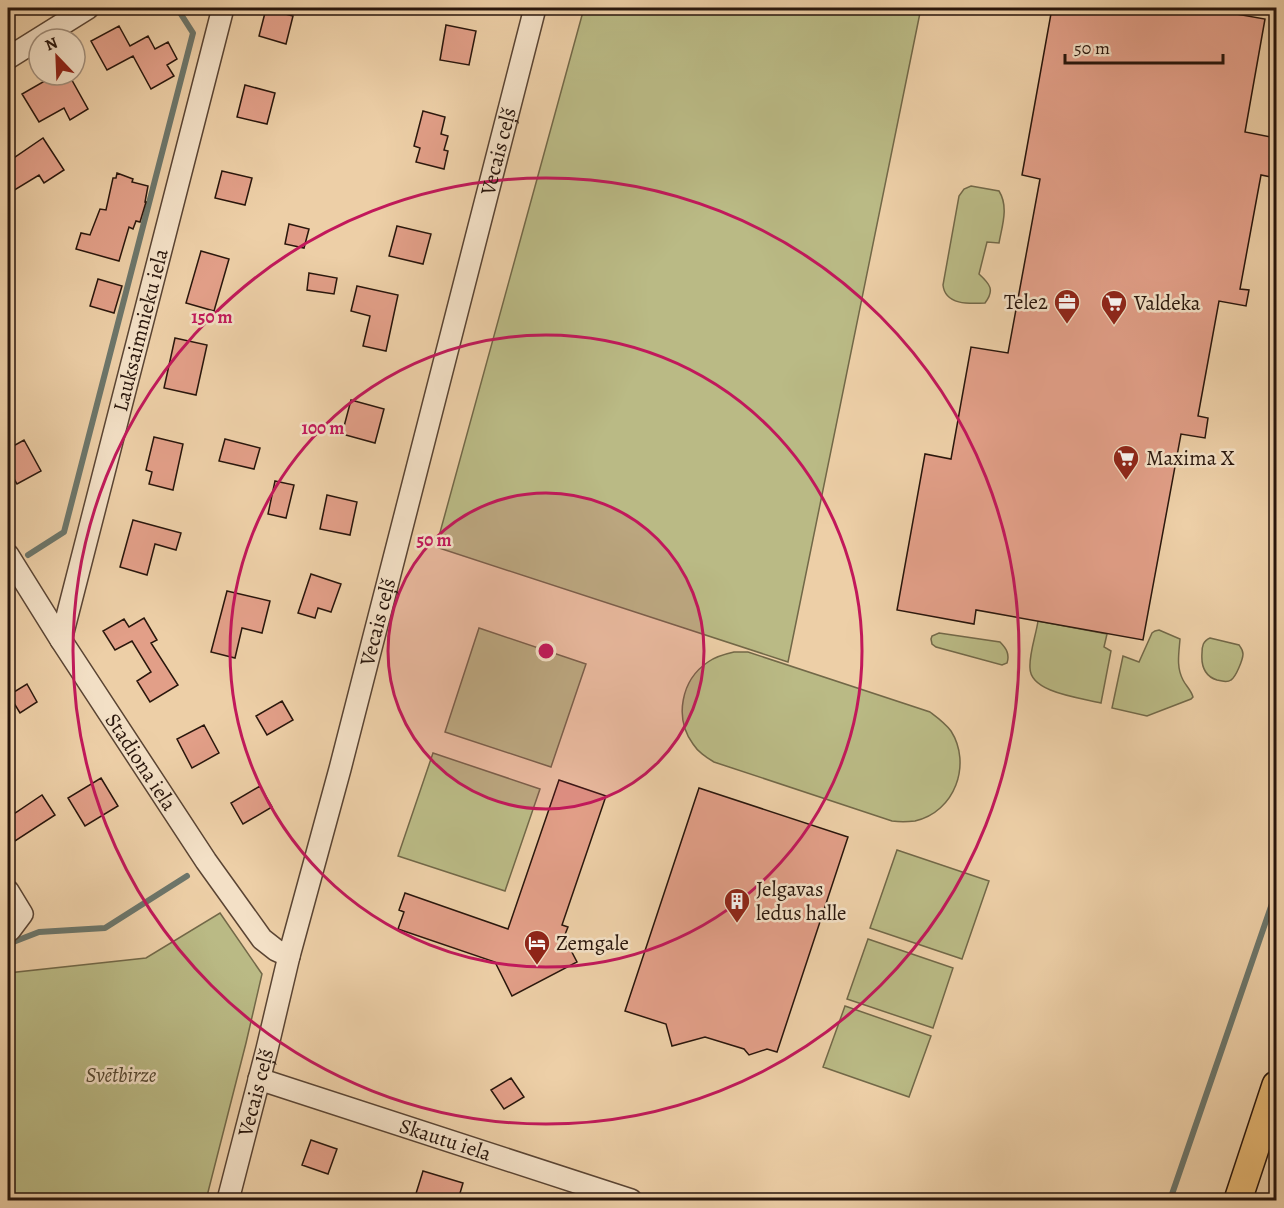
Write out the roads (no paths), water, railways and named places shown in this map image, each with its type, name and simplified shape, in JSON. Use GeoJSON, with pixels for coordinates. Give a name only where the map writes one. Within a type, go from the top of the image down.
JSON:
{"type":"FeatureCollection","features":[{"type":"Feature","properties":{"kind":"main road"},"geometry":{"type":"LineString","coordinates":[[1238,1200],[1276,1085]]}},
{"type":"Feature","properties":{"kind":"street"},"geometry":{"type":"LineString","coordinates":[[8,58],[88,8]]}},
{"type":"Feature","properties":{"kind":"street","name":"Vecais ceļš"},"geometry":{"type":"LineString","coordinates":[[228,1200],[535,8]]}},
{"type":"Feature","properties":{"kind":"street","name":"Lauksaimnieku iela"},"geometry":{"type":"LineString","coordinates":[[61,640],[218,12]]}},
{"type":"Feature","properties":{"kind":"street","name":"Stadiona iela"},"geometry":{"type":"LineString","coordinates":[[8,555],[206,861],[262,939],[276,950],[289,956]]}},
{"type":"Feature","properties":{"kind":"street"},"geometry":{"type":"LineString","coordinates":[[8,891],[22,914],[8,931]]}},
{"type":"Feature","properties":{"kind":"street","name":"Skautu iela"},"geometry":{"type":"LineString","coordinates":[[259,1080],[631,1200]]}},
{"type":"Feature","properties":{"kind":"waterway"},"geometry":{"type":"LineString","coordinates":[[28,555],[64,532],[193,33],[177,8]]}},
{"type":"Feature","properties":{"kind":"waterway"},"geometry":{"type":"LineString","coordinates":[[8,944],[39,932],[105,928],[187,876]]}},
{"type":"Feature","properties":{"kind":"waterway"},"geometry":{"type":"LineString","coordinates":[[1170,1200],[1276,892]]}},
{"type":"Feature","properties":{"kind":"place","name":"Tele2"},"geometry":{"type":"Point","coordinates":[1067,325]}},
{"type":"Feature","properties":{"kind":"place","name":"Valdeka"},"geometry":{"type":"Point","coordinates":[1114,326]}},
{"type":"Feature","properties":{"kind":"place","name":"Maxima X"},"geometry":{"type":"Point","coordinates":[1126,481]}},
{"type":"Feature","properties":{"kind":"place","name":"Jelgavas ledus halle"},"geometry":{"type":"Point","coordinates":[737,924]}},
{"type":"Feature","properties":{"kind":"place","name":"Zemgale"},"geometry":{"type":"Point","coordinates":[537,966]}},
{"type":"Feature","properties":{"kind":"park label","name":"Svētbirze"},"geometry":{"type":"Point","coordinates":[121,1075]}}]}
